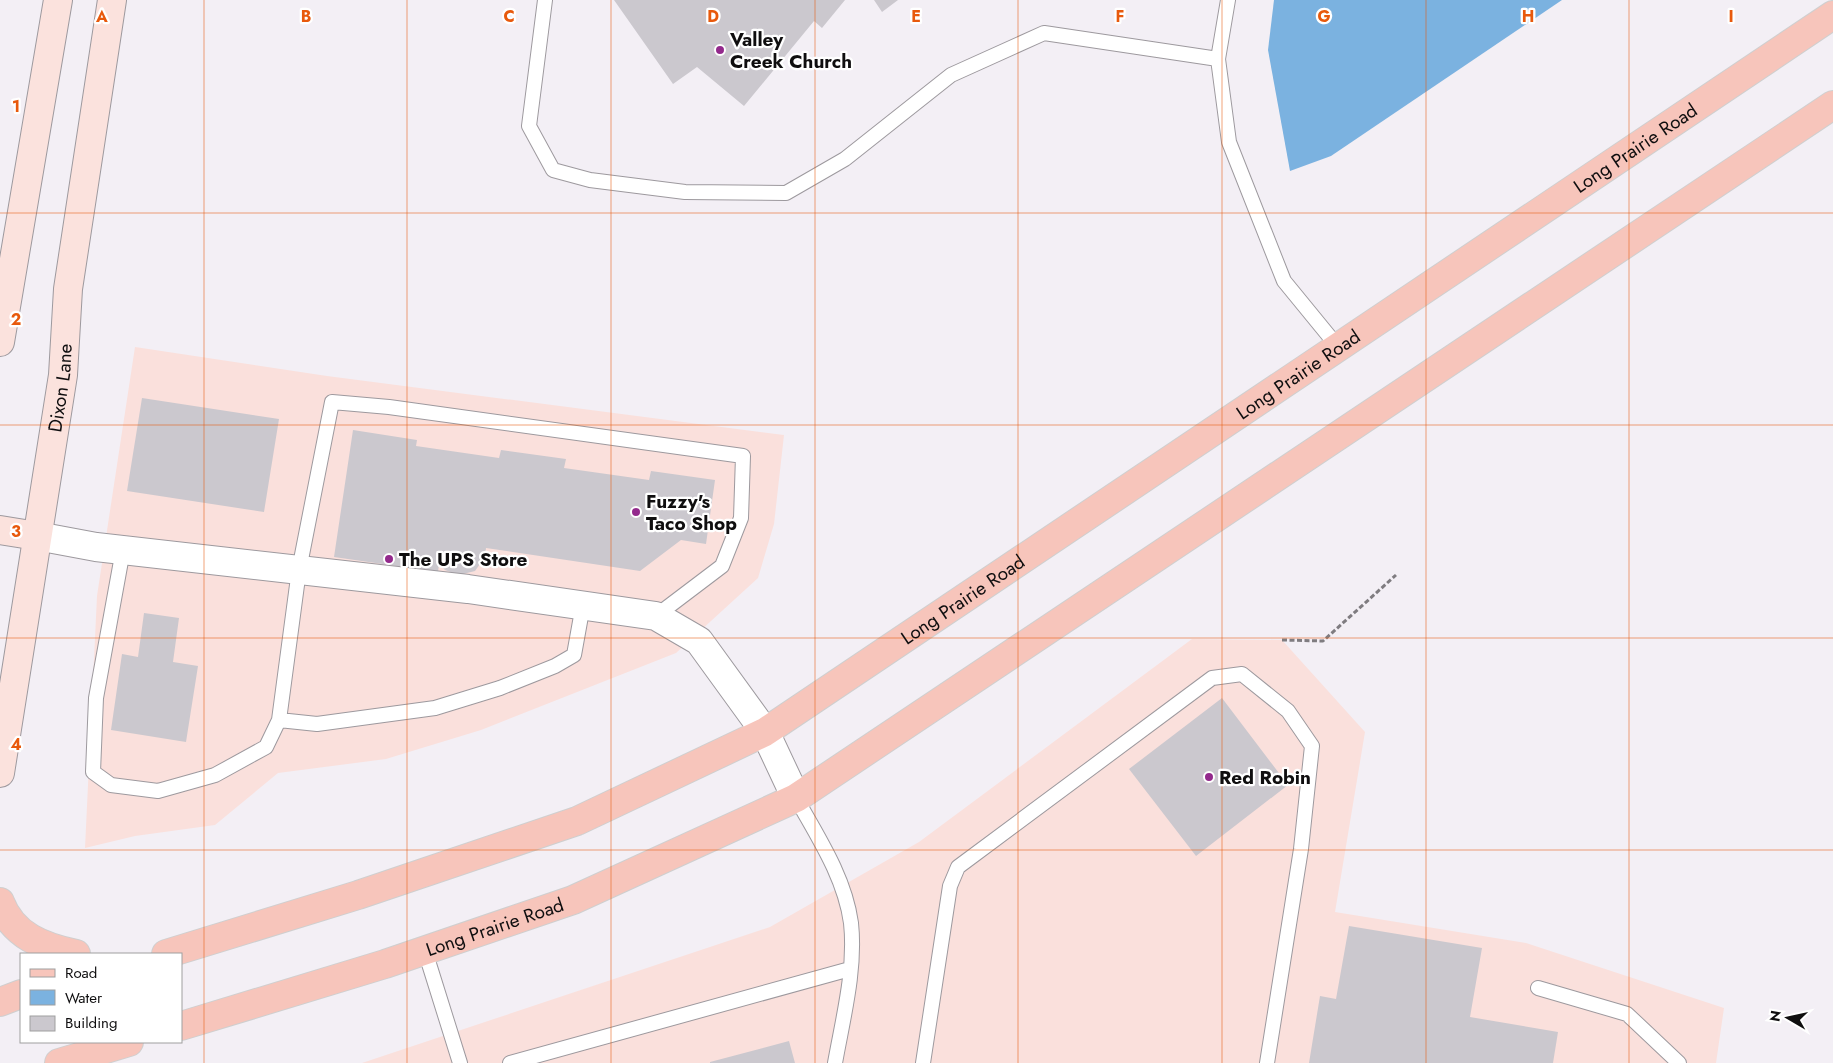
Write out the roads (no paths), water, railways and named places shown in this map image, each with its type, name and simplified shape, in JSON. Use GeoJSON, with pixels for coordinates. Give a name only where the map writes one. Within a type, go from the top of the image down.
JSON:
{"type":"FeatureCollection","features":[{"type":"Feature","properties":{"kind":"main road"},"geometry":{"type":"LineString","coordinates":[[0,342],[58,0]]}},
{"type":"Feature","properties":{"kind":"main road","name":"Dixon Lane"},"geometry":{"type":"LineString","coordinates":[[0,773],[63,375],[70,270],[112,0]]}},
{"type":"Feature","properties":{"kind":"main road","name":"Long Prairie Road"},"geometry":{"type":"LineString","coordinates":[[169,953],[358,895],[577,821],[765,732],[1833,15]]}},
{"type":"Feature","properties":{"kind":"main road","name":"Long Prairie Road"},"geometry":{"type":"LineString","coordinates":[[182,1026],[425,951],[573,900],[796,798],[1833,105]]}},
{"type":"Feature","properties":{"kind":"main road"},"geometry":{"type":"LineString","coordinates":[[0,530],[37,536]]}},
{"type":"Feature","properties":{"kind":"main road"},"geometry":{"type":"LineString","coordinates":[[0,902],[4,913],[19,932],[45,947],[72,953]]}},
{"type":"Feature","properties":{"kind":"main road"},"geometry":{"type":"LineString","coordinates":[[0,1002],[20,994]]}},
{"type":"Feature","properties":{"kind":"main road"},"geometry":{"type":"LineString","coordinates":[[59,1063],[126,1043]]}},
{"type":"Feature","properties":{"kind":"street"},"geometry":{"type":"LineString","coordinates":[[37,536],[123,550],[468,589],[656,616],[699,641],[765,732],[796,798]]}},
{"type":"Feature","properties":{"kind":"lane"},"geometry":{"type":"LineString","coordinates":[[545,0],[530,126],[552,170],[590,180],[684,192],[786,193],[845,159],[951,75],[1044,33],[1218,59]]}},
{"type":"Feature","properties":{"kind":"lane"},"geometry":{"type":"LineString","coordinates":[[1228,0],[1218,59],[1229,142],[1284,281],[1338,347]]}},
{"type":"Feature","properties":{"kind":"lane"},"geometry":{"type":"LineString","coordinates":[[123,550],[96,698],[94,772],[111,785],[158,791],[215,775],[266,747],[280,720],[299,570],[332,402],[389,407],[743,456],[741,518],[722,566],[656,616]]}},
{"type":"Feature","properties":{"kind":"lane"},"geometry":{"type":"LineString","coordinates":[[280,720],[317,724],[435,708],[500,688],[555,666],[574,655],[583,605]]}},
{"type":"Feature","properties":{"kind":"lane"},"geometry":{"type":"LineString","coordinates":[[923,1063],[950,886],[958,867],[1212,678],[1242,674],[1288,711],[1312,746],[1300,849],[1267,1063]]}},
{"type":"Feature","properties":{"kind":"lane"},"geometry":{"type":"LineString","coordinates":[[796,798],[840,882],[851,923],[850,969],[835,1063]]}},
{"type":"Feature","properties":{"kind":"lane"},"geometry":{"type":"LineString","coordinates":[[425,951],[460,1063]]}},
{"type":"Feature","properties":{"kind":"lane"},"geometry":{"type":"LineString","coordinates":[[510,1063],[850,969]]}},
{"type":"Feature","properties":{"kind":"lane"},"geometry":{"type":"LineString","coordinates":[[1538,988],[1627,1014],[1678,1063]]}},
{"type":"Feature","properties":{"kind":"water"},"geometry":{"type":"Polygon","coordinates":[[[1274,0],[1562,0],[1331,156],[1290,171],[1268,50],[1274,0]]]}},
{"type":"Feature","properties":{"kind":"place","name":"Valley Creek Church"},"geometry":{"type":"Point","coordinates":[720,50]}},
{"type":"Feature","properties":{"kind":"place","name":"Fuzzy's Taco Shop"},"geometry":{"type":"Point","coordinates":[636,512]}},
{"type":"Feature","properties":{"kind":"place","name":"The UPS Store"},"geometry":{"type":"Point","coordinates":[389,559]}},
{"type":"Feature","properties":{"kind":"place","name":"Red Robin"},"geometry":{"type":"Point","coordinates":[1209,777]}}]}
